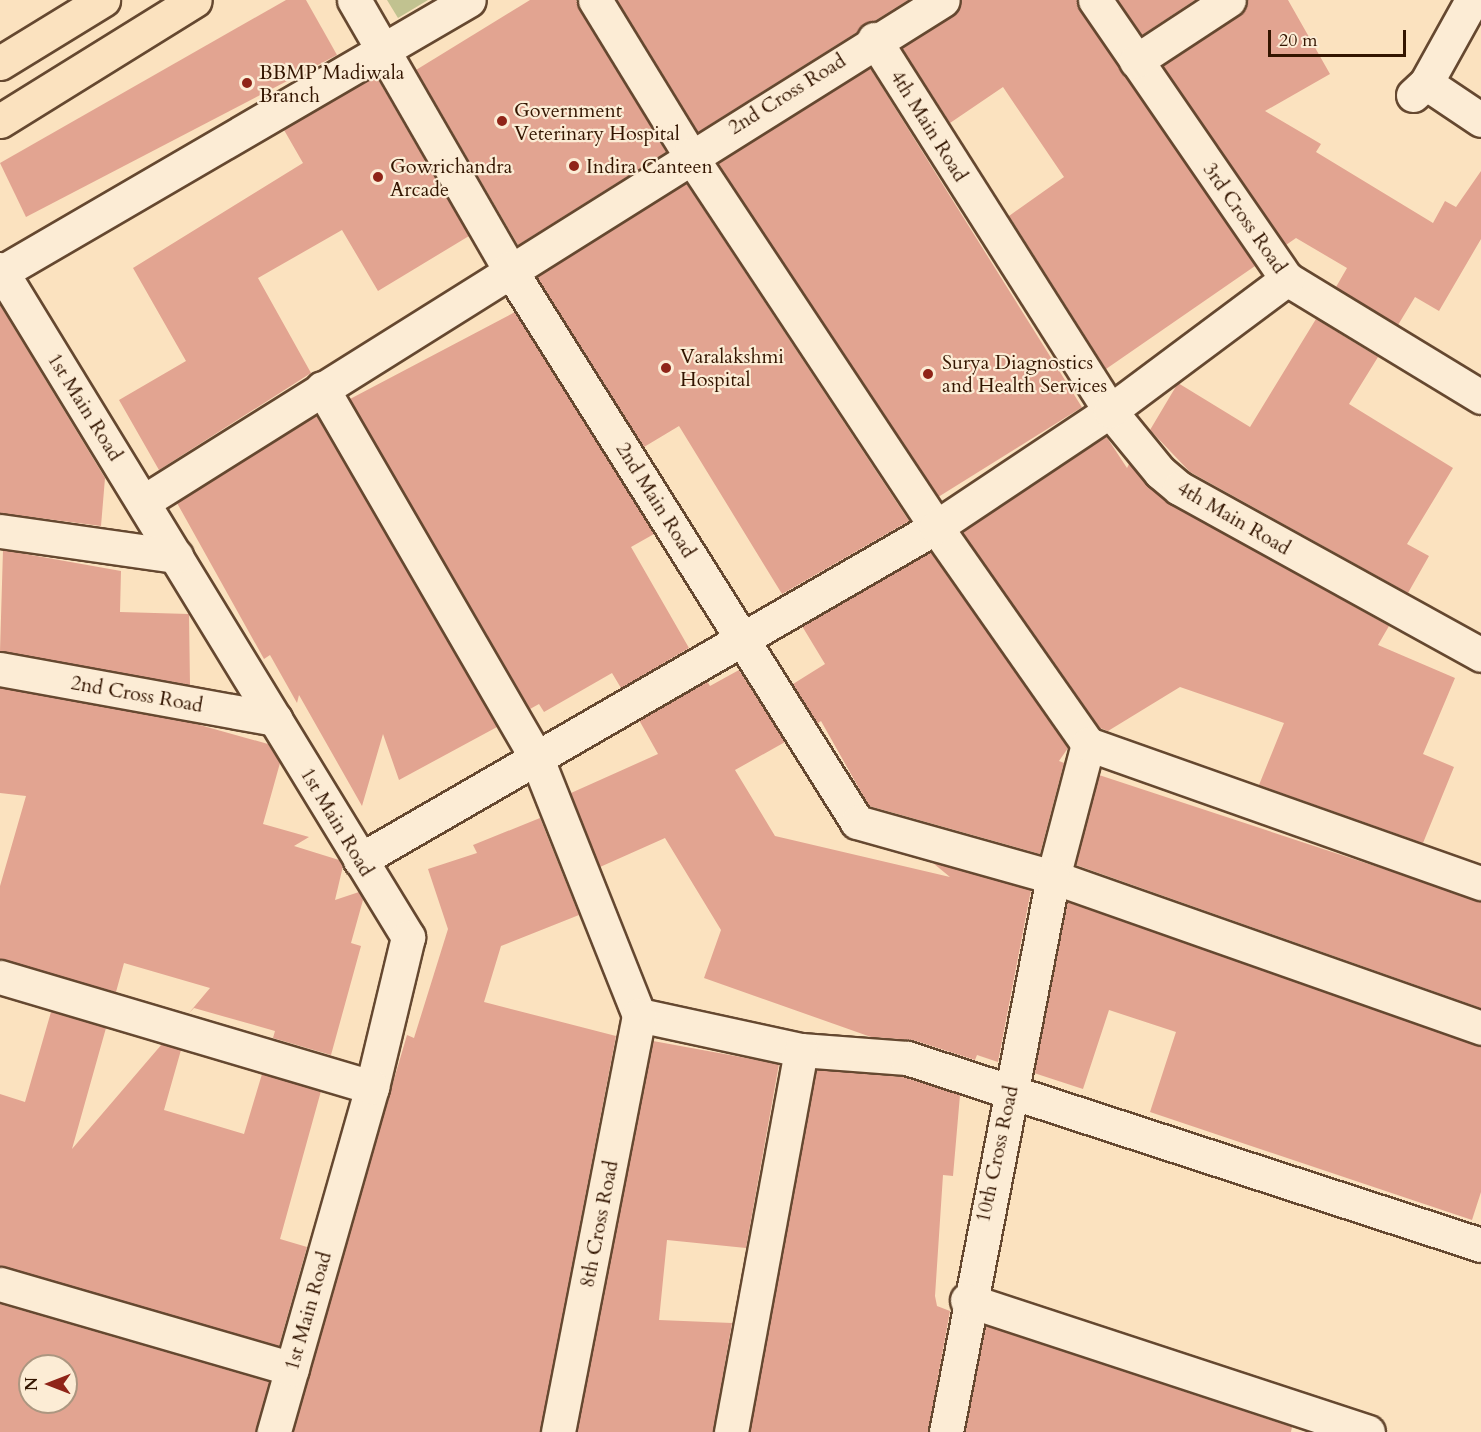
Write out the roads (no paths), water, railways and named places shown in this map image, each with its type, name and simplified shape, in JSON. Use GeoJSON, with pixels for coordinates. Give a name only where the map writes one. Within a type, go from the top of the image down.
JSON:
{"type":"FeatureCollection","features":[{"type":"Feature","properties":{"kind":"main road"},"geometry":{"type":"LineString","coordinates":[[0,63],[103,0]]}},
{"type":"Feature","properties":{"kind":"main road"},"geometry":{"type":"LineString","coordinates":[[0,121],[195,0]]}},
{"type":"Feature","properties":{"kind":"street","name":"2nd Main Road"},"geometry":{"type":"LineString","coordinates":[[354,0],[385,50],[509,268],[857,822],[1053,877],[1481,1028]]}},
{"type":"Feature","properties":{"kind":"street"},"geometry":{"type":"LineString","coordinates":[[1,270],[469,0]]}},
{"type":"Feature","properties":{"kind":"street"},"geometry":{"type":"LineString","coordinates":[[595,0],[690,155],[936,527],[1088,744],[1481,883]]}},
{"type":"Feature","properties":{"kind":"street","name":"2nd Cross Road"},"geometry":{"type":"LineString","coordinates":[[143,502],[509,268],[874,39],[943,0]]}},
{"type":"Feature","properties":{"kind":"street","name":"3rd Cross Road"},"geometry":{"type":"LineString","coordinates":[[1095,0],[1287,279],[1481,397]]}},
{"type":"Feature","properties":{"kind":"street"},"geometry":{"type":"LineString","coordinates":[[1137,61],[1229,0]]}},
{"type":"Feature","properties":{"kind":"street"},"geometry":{"type":"LineString","coordinates":[[1472,0],[1420,89],[1481,120]]}},
{"type":"Feature","properties":{"kind":"street","name":"4th Main Road"},"geometry":{"type":"LineString","coordinates":[[874,39],[1110,411],[1179,488],[1481,655]]}},
{"type":"Feature","properties":{"kind":"street","name":"1st Main Road"},"geometry":{"type":"LineString","coordinates":[[1,270],[408,937],[372,1087],[274,1432]]}},
{"type":"Feature","properties":{"kind":"street"},"geometry":{"type":"LineString","coordinates":[[360,860],[745,641],[936,527],[1110,411],[1287,279]]}},
{"type":"Feature","properties":{"kind":"street"},"geometry":{"type":"LineString","coordinates":[[322,388],[537,759],[639,1015],[801,1050],[906,1058],[1481,1245]]}},
{"type":"Feature","properties":{"kind":"street"},"geometry":{"type":"LineString","coordinates":[[0,531],[176,556]]}},
{"type":"Feature","properties":{"kind":"street","name":"2nd Cross Road"},"geometry":{"type":"LineString","coordinates":[[0,669],[275,719]]}},
{"type":"Feature","properties":{"kind":"street","name":"10th Cross Road"},"geometry":{"type":"LineString","coordinates":[[946,1432],[967,1300],[1053,877],[1088,744]]}},
{"type":"Feature","properties":{"kind":"street"},"geometry":{"type":"LineString","coordinates":[[0,977],[372,1087]]}},
{"type":"Feature","properties":{"kind":"street","name":"8th Cross Road"},"geometry":{"type":"LineString","coordinates":[[558,1432],[639,1015]]}},
{"type":"Feature","properties":{"kind":"street"},"geometry":{"type":"LineString","coordinates":[[730,1432],[801,1050]]}},
{"type":"Feature","properties":{"kind":"street"},"geometry":{"type":"LineString","coordinates":[[0,1284],[292,1369]]}},
{"type":"Feature","properties":{"kind":"street"},"geometry":{"type":"LineString","coordinates":[[967,1300],[1368,1432]]}},
{"type":"Feature","properties":{"kind":"place","name":"BBMP Madiwala Branch"},"geometry":{"type":"Point","coordinates":[247,83]}},
{"type":"Feature","properties":{"kind":"place","name":"Government Veterinary Hospital"},"geometry":{"type":"Point","coordinates":[502,121]}},
{"type":"Feature","properties":{"kind":"place","name":"Indira Canteen"},"geometry":{"type":"Point","coordinates":[574,166]}},
{"type":"Feature","properties":{"kind":"place","name":"Gowrichandra Arcade"},"geometry":{"type":"Point","coordinates":[378,177]}},
{"type":"Feature","properties":{"kind":"place","name":"Varalakshmi Hospital"},"geometry":{"type":"Point","coordinates":[666,368]}},
{"type":"Feature","properties":{"kind":"place","name":"Surya Diagnostics and Health Services"},"geometry":{"type":"Point","coordinates":[928,374]}}]}
